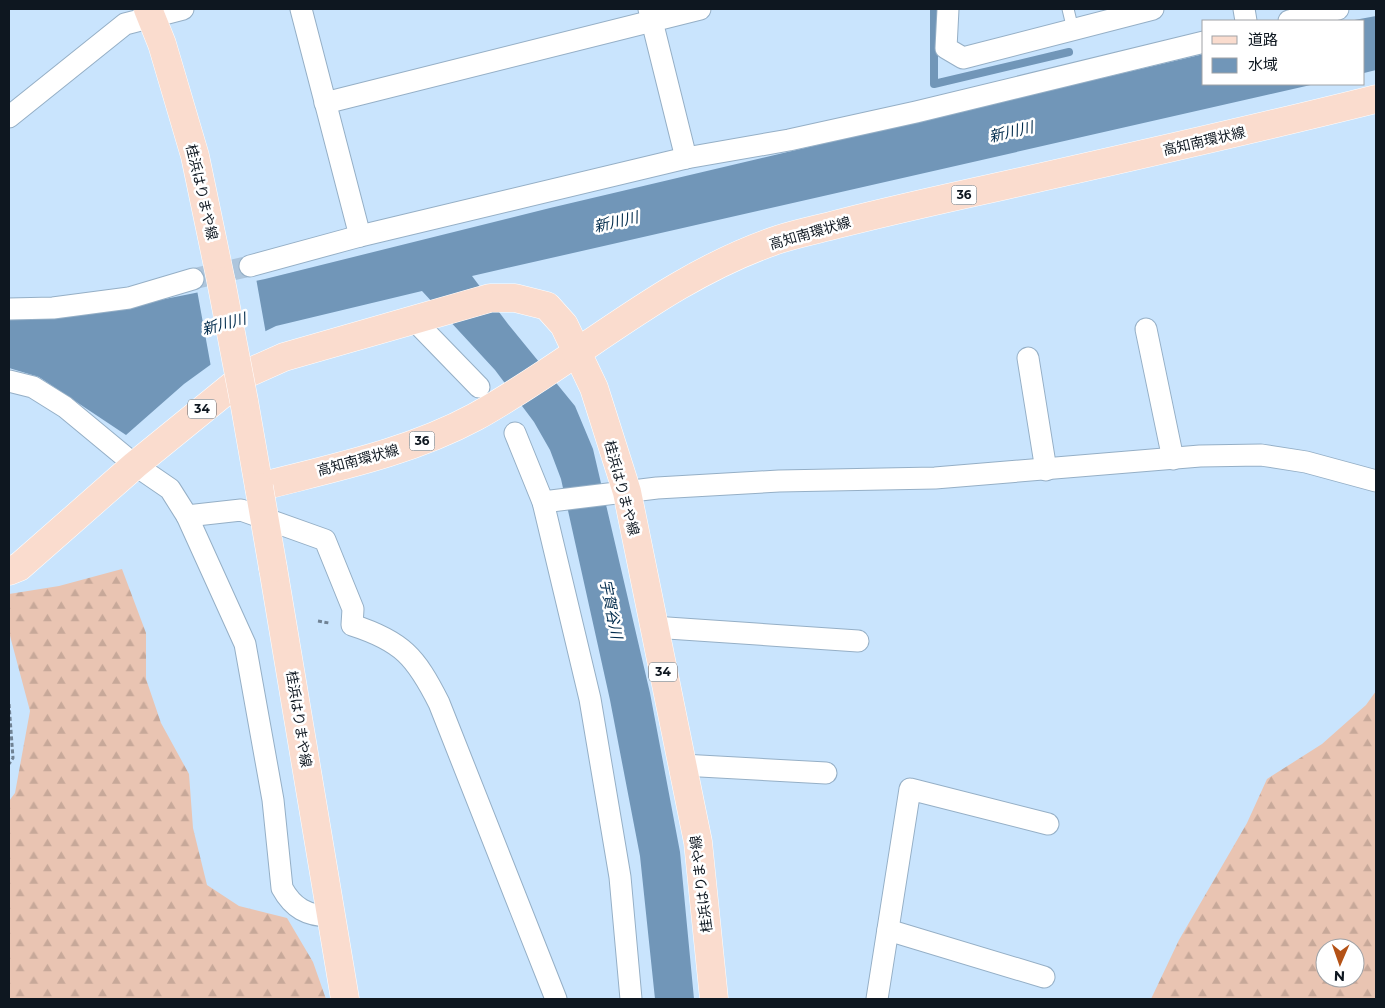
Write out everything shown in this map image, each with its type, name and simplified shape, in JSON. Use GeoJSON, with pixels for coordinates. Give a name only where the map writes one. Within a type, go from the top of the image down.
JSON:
{"type":"FeatureCollection","features":[{"type":"Feature","properties":{"kind":"main road","name":"桂浜はりまや線"},"geometry":{"type":"LineString","coordinates":[[149,12],[162,44],[195,156],[221,281],[273,568],[345,999]]}},
{"type":"Feature","properties":{"kind":"main road","name":"高知南環状線"},"geometry":{"type":"LineString","coordinates":[[259,487],[390,453],[452,429],[490,394],[553,369],[658,298],[712,268],[780,239],[883,213],[1230,135],[1376,99]]}},
{"type":"Feature","properties":{"kind":"main road","name":"桂浜はりまや線"},"geometry":{"type":"LineString","coordinates":[[9,571],[19,567],[135,465],[248,373],[284,356],[490,298],[516,298],[547,306],[564,325],[594,388],[618,493],[653,627],[698,842],[714,999]]}},
{"type":"Feature","properties":{"kind":"street"},"geometry":{"type":"LineString","coordinates":[[9,116],[125,24],[149,12],[183,9]]}},
{"type":"Feature","properties":{"kind":"street"},"geometry":{"type":"LineString","coordinates":[[301,9],[360,236]]}},
{"type":"Feature","properties":{"kind":"street"},"geometry":{"type":"LineString","coordinates":[[325,103],[651,15],[700,9]]}},
{"type":"Feature","properties":{"kind":"street"},"geometry":{"type":"LineString","coordinates":[[948,9],[946,48],[963,58],[1153,9]]}},
{"type":"Feature","properties":{"kind":"street"},"geometry":{"type":"LineString","coordinates":[[1293,20],[1338,9]]}},
{"type":"Feature","properties":{"kind":"street"},"geometry":{"type":"LineString","coordinates":[[651,15],[686,158]]}},
{"type":"Feature","properties":{"kind":"street"},"geometry":{"type":"LineString","coordinates":[[250,266],[360,236],[686,158],[788,140],[916,112],[1202,42]]}},
{"type":"Feature","properties":{"kind":"street"},"geometry":{"type":"LineString","coordinates":[[9,309],[53,308],[129,298],[194,278]]}},
{"type":"Feature","properties":{"kind":"street"},"geometry":{"type":"LineString","coordinates":[[424,317],[490,394]]}},
{"type":"Feature","properties":{"kind":"street"},"geometry":{"type":"LineString","coordinates":[[1146,329],[1173,459]]}},
{"type":"Feature","properties":{"kind":"street"},"geometry":{"type":"LineString","coordinates":[[1028,358],[1046,470]]}},
{"type":"Feature","properties":{"kind":"street"},"geometry":{"type":"LineString","coordinates":[[9,381],[34,388],[48,395],[95,430],[135,465],[170,489],[187,516],[246,644],[272,800],[282,888],[288,899],[301,911],[314,916],[330,916]]}},
{"type":"Feature","properties":{"kind":"street"},"geometry":{"type":"LineString","coordinates":[[515,433],[549,501],[590,699],[620,877],[631,999]]}},
{"type":"Feature","properties":{"kind":"street"},"geometry":{"type":"LineString","coordinates":[[549,501],[618,493],[779,480],[935,478],[1200,456],[1260,455],[1306,462],[1376,481]]}},
{"type":"Feature","properties":{"kind":"street"},"geometry":{"type":"LineString","coordinates":[[187,516],[241,510],[326,540],[353,609],[352,626],[374,632],[400,648],[416,662],[435,694],[556,999]]}},
{"type":"Feature","properties":{"kind":"street"},"geometry":{"type":"LineString","coordinates":[[653,627],[858,641]]}},
{"type":"Feature","properties":{"kind":"street"},"geometry":{"type":"LineString","coordinates":[[682,765],[826,773]]}},
{"type":"Feature","properties":{"kind":"street"},"geometry":{"type":"LineString","coordinates":[[877,999],[910,789],[1048,824]]}},
{"type":"Feature","properties":{"kind":"street"},"geometry":{"type":"LineString","coordinates":[[888,930],[1044,977]]}},
{"type":"Feature","properties":{"kind":"lane"},"geometry":{"type":"LineString","coordinates":[[1068,9],[1073,30]]}},
{"type":"Feature","properties":{"kind":"path"},"geometry":{"type":"LineString","coordinates":[[9,704],[13,758],[9,764]]}},
{"type":"Feature","properties":{"kind":"green space"},"geometry":{"type":"Polygon","coordinates":[[[122,569],[146,633],[146,679],[161,723],[189,774],[193,828],[207,885],[239,906],[287,918],[313,962],[326,999],[9,999],[9,801],[15,793],[30,711],[9,632],[9,594],[59,586],[122,569]]]}},
{"type":"Feature","properties":{"kind":"green space"},"geometry":{"type":"Polygon","coordinates":[[[1376,691],[1376,999],[1151,999],[1179,940],[1247,823],[1267,779],[1322,744],[1366,705],[1376,691]]]}},
{"type":"Feature","properties":{"kind":"water"},"geometry":{"type":"Polygon","coordinates":[[[1376,16],[1376,70],[1365,73],[1365,20],[1354,20],[1376,16]]]}},
{"type":"Feature","properties":{"kind":"water"},"geometry":{"type":"Polygon","coordinates":[[[1202,54],[1202,85],[1311,85],[472,276],[508,324],[575,406],[593,449],[650,693],[680,852],[694,999],[655,999],[640,856],[610,700],[561,479],[550,450],[534,422],[495,370],[422,291],[276,326],[239,344],[184,384],[126,435],[39,377],[9,368],[9,316],[125,307],[265,279],[550,208],[1202,54]]]}},
{"type":"Feature","properties":{"kind":"pier"},"geometry":{"type":"Polygon","coordinates":[[[256,278],[266,334],[240,346],[211,367],[197,290],[256,278]]]}},
{"type":"Feature","properties":{"kind":"waterway"},"geometry":{"type":"LineString","coordinates":[[934,9],[934,84],[1069,52]]}},
{"type":"Feature","properties":{"kind":"tunnel"},"geometry":{"type":"LineString","coordinates":[[193,279],[250,266]]}},
{"type":"Feature","properties":{"kind":"water label","name":"新川川"},"geometry":{"type":"Point","coordinates":[1011,132]}},
{"type":"Feature","properties":{"kind":"water label","name":"新川川"},"geometry":{"type":"Point","coordinates":[616,222]}},
{"type":"Feature","properties":{"kind":"water label","name":"新川川"},"geometry":{"type":"Point","coordinates":[224,324]}},
{"type":"Feature","properties":{"kind":"water label","name":"宇賀谷川"},"geometry":{"type":"Point","coordinates":[611,609]}}]}
